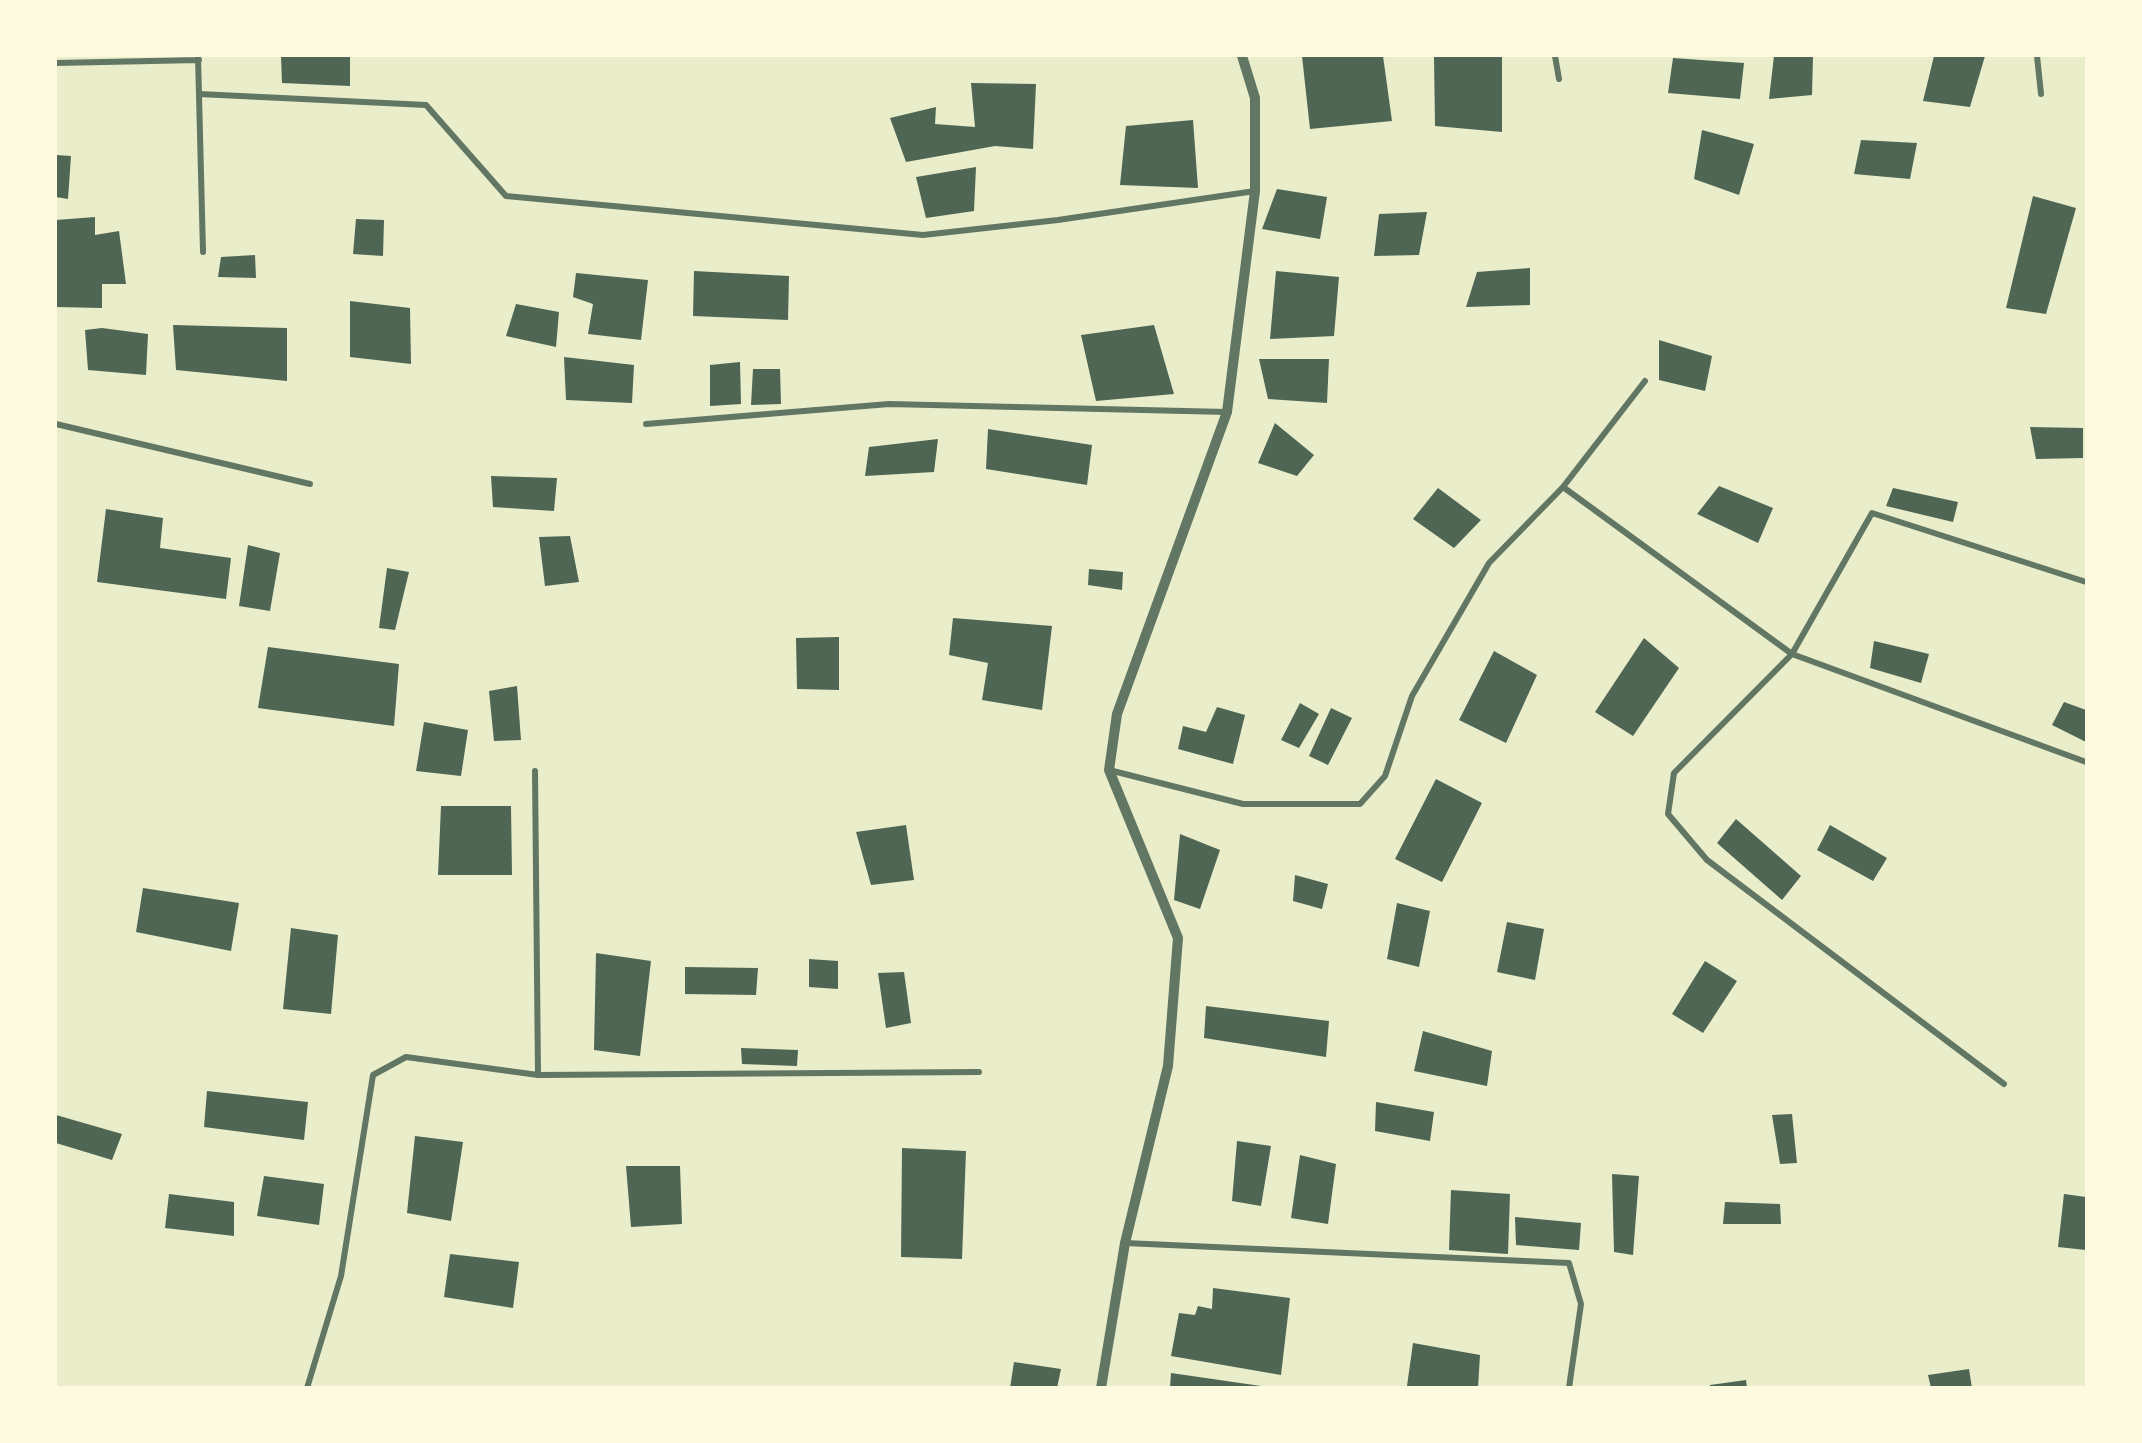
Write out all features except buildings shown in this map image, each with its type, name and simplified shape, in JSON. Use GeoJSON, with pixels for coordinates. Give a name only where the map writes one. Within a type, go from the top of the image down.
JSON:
{"type":"FeatureCollection","features":[{"type":"Feature","properties":{"kind":"street"},"geometry":{"type":"LineString","coordinates":[[1101,1388],[1125,1243],[1168,1066],[1178,938],[1109,770],[1117,714],[1227,412],[1255,191],[1255,98],[1242,56]]}},
{"type":"Feature","properties":{"kind":"street"},"geometry":{"type":"LineString","coordinates":[[1555,56],[1559,79]]}},
{"type":"Feature","properties":{"kind":"street"},"geometry":{"type":"LineString","coordinates":[[2037,56],[2041,94]]}},
{"type":"Feature","properties":{"kind":"street"},"geometry":{"type":"LineString","coordinates":[[56,63],[199,58],[203,252]]}},
{"type":"Feature","properties":{"kind":"street"},"geometry":{"type":"LineString","coordinates":[[199,94],[426,105],[506,196],[923,235],[1058,219],[1255,191]]}},
{"type":"Feature","properties":{"kind":"street"},"geometry":{"type":"LineString","coordinates":[[1109,770],[1243,804],[1360,804],[1385,776],[1412,696],[1489,563],[1563,487],[1644,381]]}},
{"type":"Feature","properties":{"kind":"street"},"geometry":{"type":"LineString","coordinates":[[645,423],[889,404],[1227,412]]}},
{"type":"Feature","properties":{"kind":"street"},"geometry":{"type":"LineString","coordinates":[[56,424],[310,484]]}},
{"type":"Feature","properties":{"kind":"street"},"geometry":{"type":"LineString","coordinates":[[1563,487],[1792,654],[2086,762]]}},
{"type":"Feature","properties":{"kind":"street"},"geometry":{"type":"LineString","coordinates":[[2004,1084],[1707,860],[1668,814],[1674,773],[1792,654],[1872,513],[2086,582]]}},
{"type":"Feature","properties":{"kind":"street"},"geometry":{"type":"LineString","coordinates":[[535,771],[538,1075]]}},
{"type":"Feature","properties":{"kind":"street"},"geometry":{"type":"LineString","coordinates":[[307,1388],[341,1276],[373,1075],[406,1058],[538,1075],[980,1072]]}},
{"type":"Feature","properties":{"kind":"street"},"geometry":{"type":"LineString","coordinates":[[1125,1243],[1569,1263],[1581,1304],[1569,1388]]}}]}
